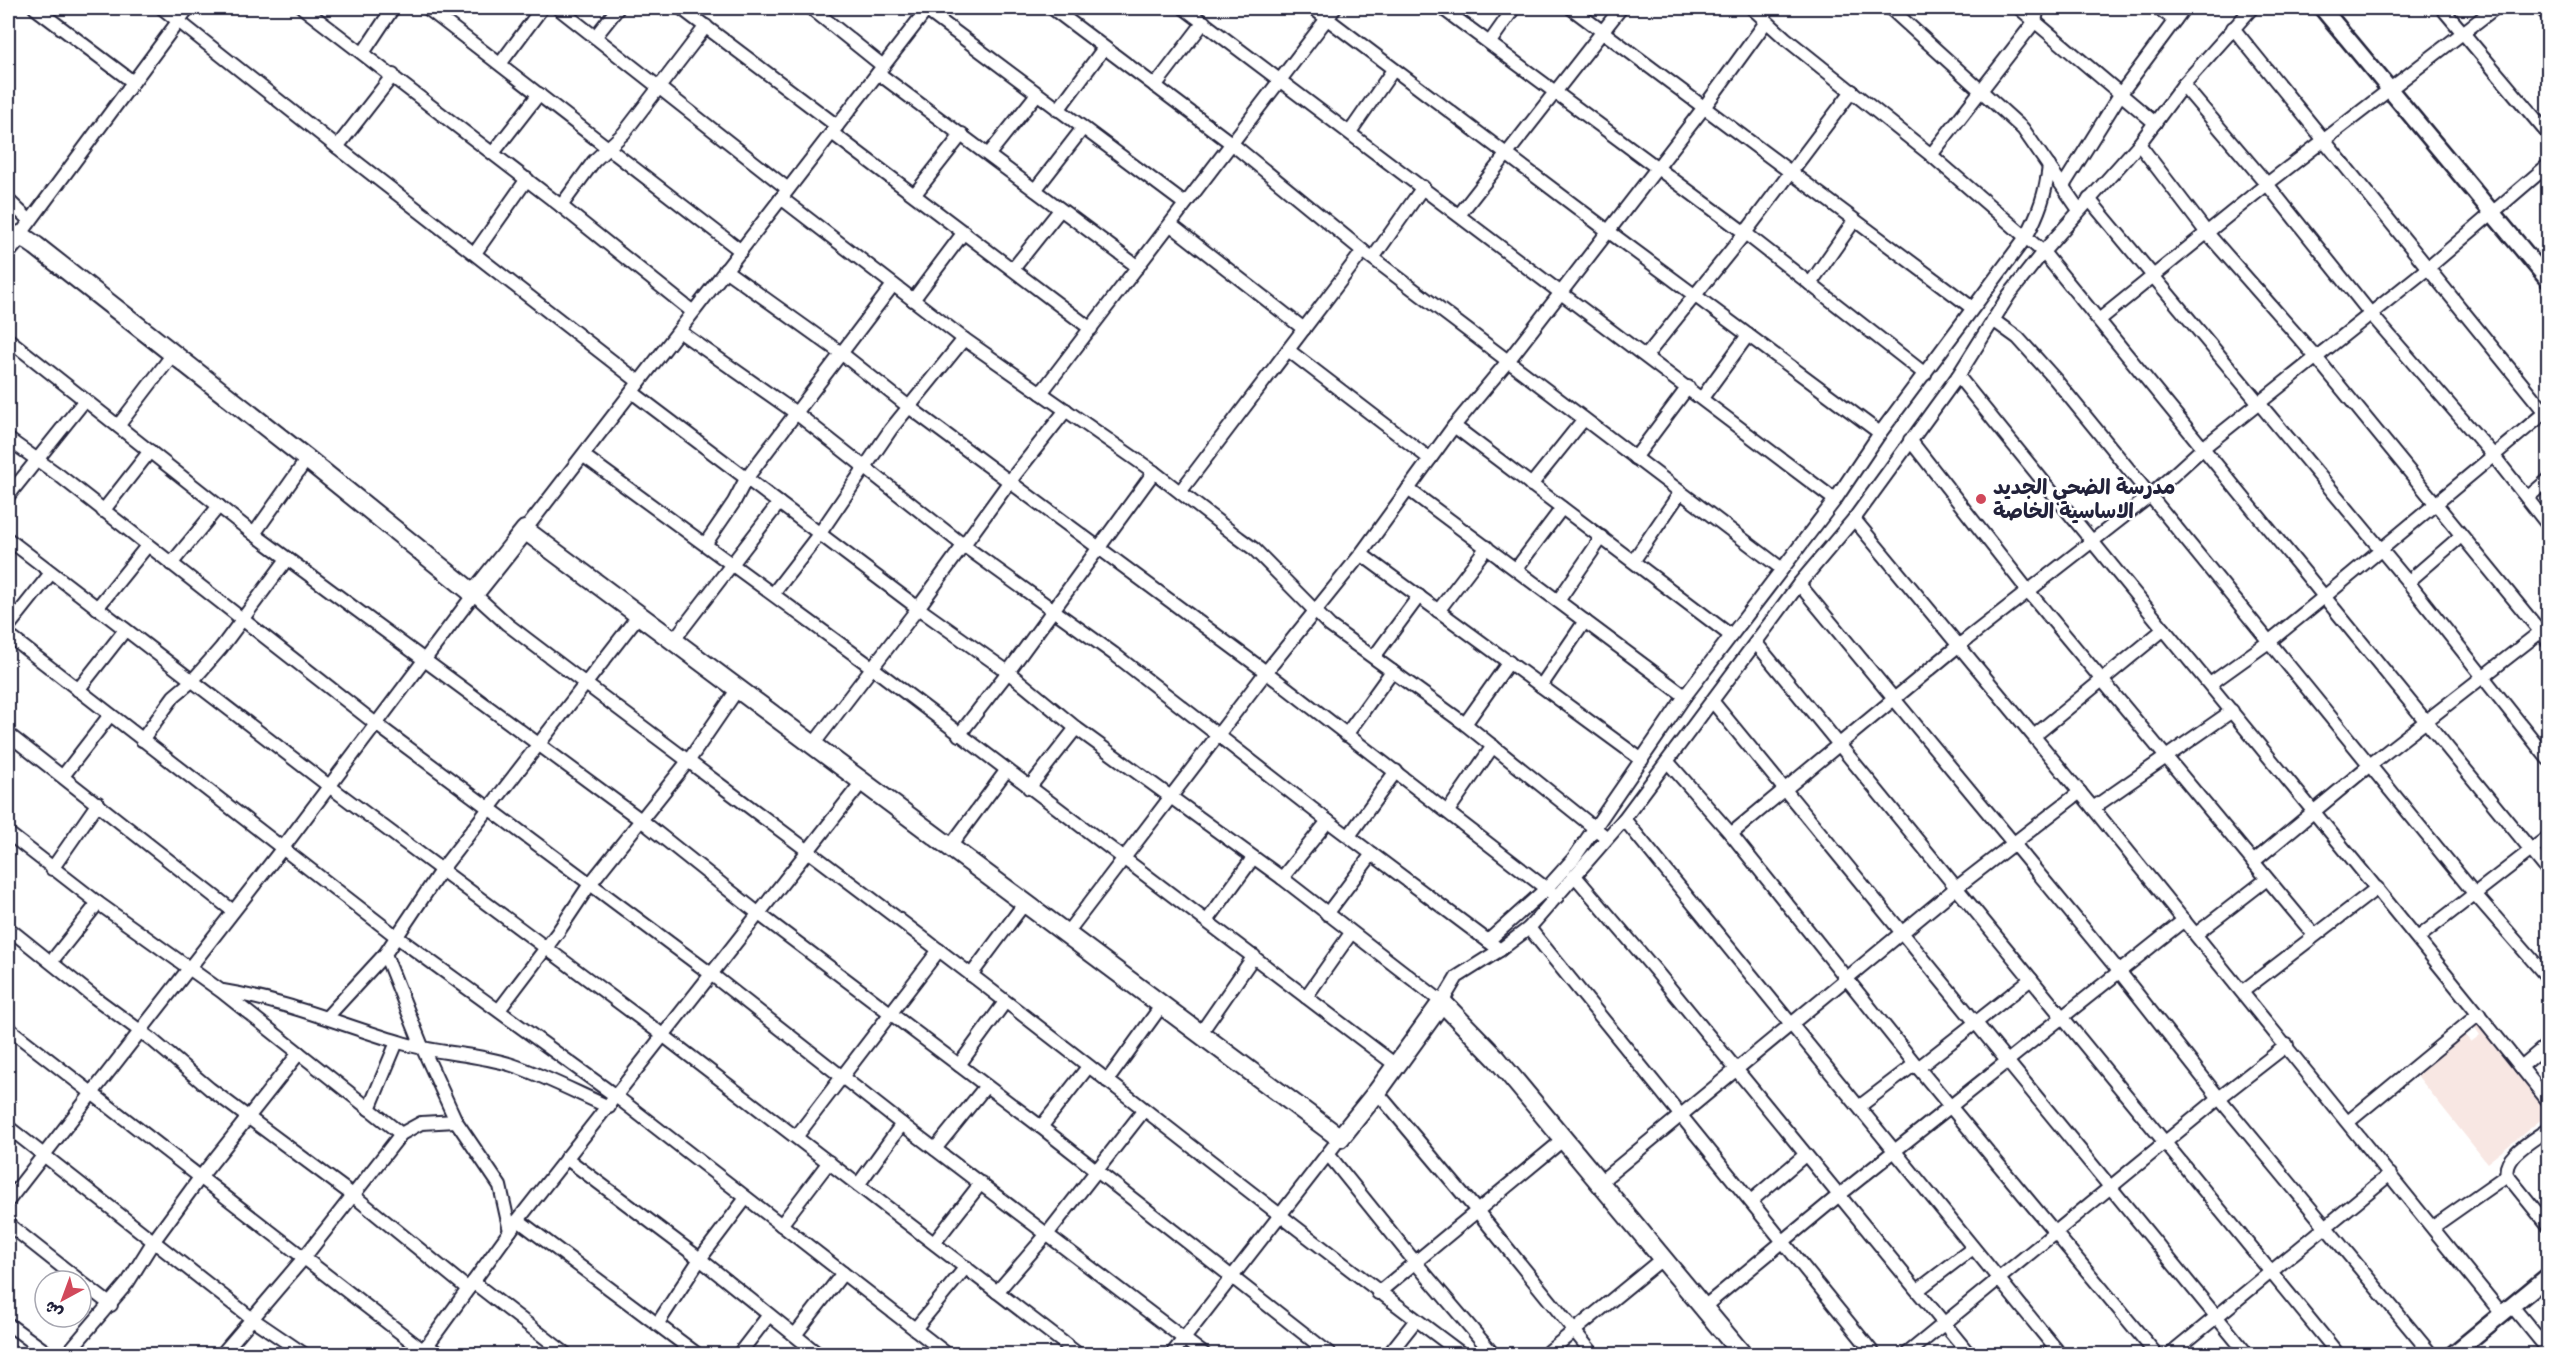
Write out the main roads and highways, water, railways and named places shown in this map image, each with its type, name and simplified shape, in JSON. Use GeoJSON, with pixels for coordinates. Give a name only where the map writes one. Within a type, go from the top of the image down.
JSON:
{"type":"FeatureCollection","features":[{"type":"Feature","properties":{"kind":"main road"},"geometry":{"type":"LineString","coordinates":[[8,249],[25,228],[173,354],[474,594],[525,530],[1340,1138],[1397,1066],[1442,1002],[1486,1046],[1742,1354]]}},
{"type":"Feature","properties":{"kind":"place","name":"مدرسة الضحي الجديد الاساسية الخاصة"},"geometry":{"type":"Point","coordinates":[1981,499]}}]}
